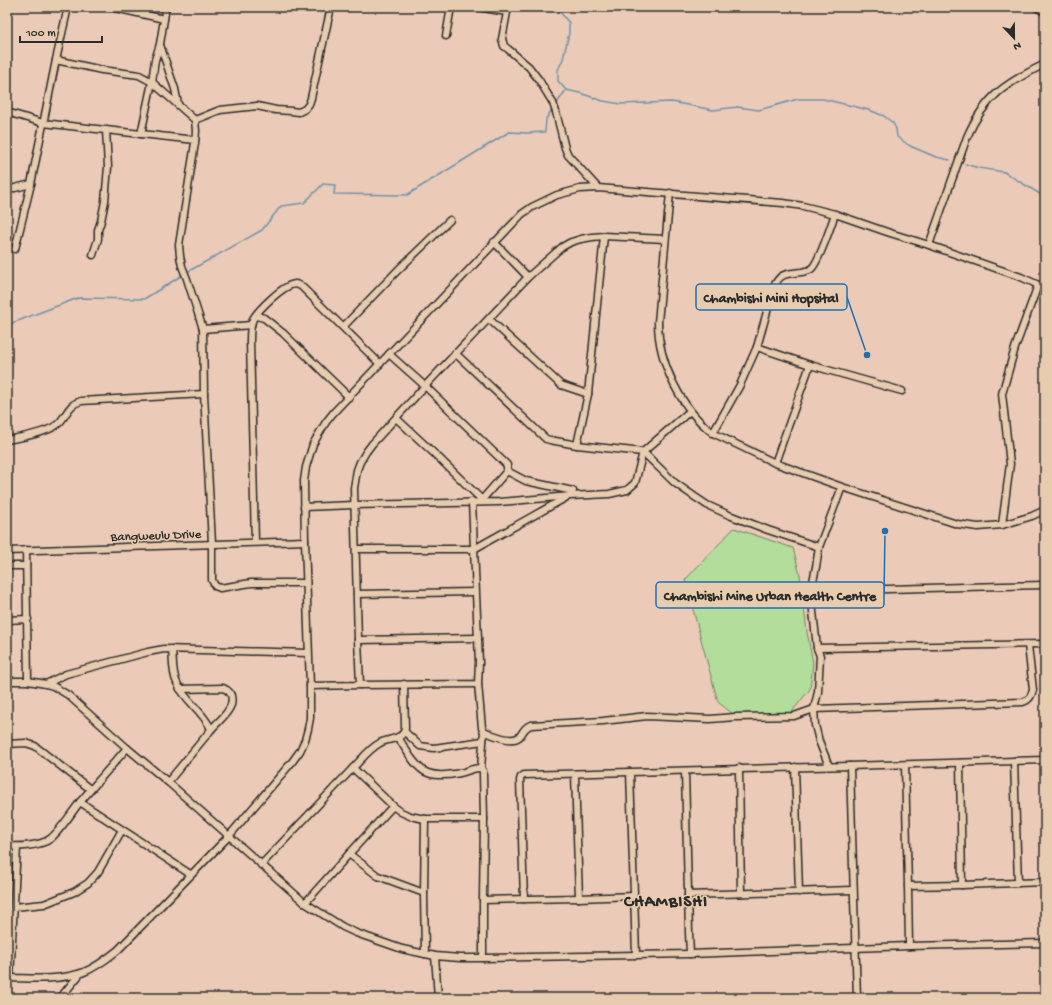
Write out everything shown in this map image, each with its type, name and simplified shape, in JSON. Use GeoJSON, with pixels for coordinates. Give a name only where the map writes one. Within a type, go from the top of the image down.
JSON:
{"type":"FeatureCollection","features":[{"type":"Feature","properties":{"kind":"street"},"geometry":{"type":"LineString","coordinates":[[15,249],[31,184],[68,7]]}},
{"type":"Feature","properties":{"kind":"street"},"geometry":{"type":"LineString","coordinates":[[110,7],[164,19]]}},
{"type":"Feature","properties":{"kind":"street"},"geometry":{"type":"LineString","coordinates":[[141,134],[155,60],[160,44],[166,7]]}},
{"type":"Feature","properties":{"kind":"street"},"geometry":{"type":"LineString","coordinates":[[195,120],[220,110],[257,106],[276,110],[291,110],[299,112],[305,109],[311,98],[331,7]]}},
{"type":"Feature","properties":{"kind":"street"},"geometry":{"type":"LineString","coordinates":[[446,36],[451,7]]}},
{"type":"Feature","properties":{"kind":"street"},"geometry":{"type":"LineString","coordinates":[[478,7],[507,10],[502,38],[504,46],[529,67],[539,80],[553,103],[568,154],[598,188]]}},
{"type":"Feature","properties":{"kind":"street"},"geometry":{"type":"LineString","coordinates":[[1036,7],[1045,12]]}},
{"type":"Feature","properties":{"kind":"street"},"geometry":{"type":"LineString","coordinates":[[160,44],[175,89],[178,104]]}},
{"type":"Feature","properties":{"kind":"street"},"geometry":{"type":"LineString","coordinates":[[56,60],[102,70],[139,75],[152,82],[195,120],[195,140],[179,245],[182,266],[203,329],[204,394],[212,543],[212,580],[215,586],[220,588],[251,583],[306,583]]}},
{"type":"Feature","properties":{"kind":"street"},"geometry":{"type":"LineString","coordinates":[[929,245],[967,137],[981,111],[989,101],[1008,84],[1019,77],[1045,65]]}},
{"type":"Feature","properties":{"kind":"street"},"geometry":{"type":"LineString","coordinates":[[7,112],[43,123],[195,140]]}},
{"type":"Feature","properties":{"kind":"street"},"geometry":{"type":"LineString","coordinates":[[93,255],[98,239],[98,230],[105,202],[108,167],[106,130]]}},
{"type":"Feature","properties":{"kind":"street"},"geometry":{"type":"LineString","coordinates":[[7,189],[31,184]]}},
{"type":"Feature","properties":{"kind":"street"},"geometry":{"type":"LineString","coordinates":[[17,847],[9,978],[52,978],[73,975],[98,965],[118,950],[228,836],[282,775],[300,751],[305,740],[310,718],[304,480],[306,467],[313,444],[326,422],[494,242],[522,214],[546,200],[556,195],[574,190],[598,188],[670,193],[803,206],[835,214],[929,245],[1021,277],[1045,288]]}},
{"type":"Feature","properties":{"kind":"street"},"geometry":{"type":"LineString","coordinates":[[670,193],[658,322],[659,342],[670,376],[679,393],[690,411],[713,433],[775,463],[842,487],[957,524],[967,526],[1002,525],[1032,516],[1045,510]]}},
{"type":"Feature","properties":{"kind":"street"},"geometry":{"type":"LineString","coordinates":[[713,433],[740,385],[757,347],[777,281],[781,276],[811,269],[820,253],[835,214]]}},
{"type":"Feature","properties":{"kind":"street"},"geometry":{"type":"LineString","coordinates":[[343,327],[398,270],[450,220]]}},
{"type":"Feature","properties":{"kind":"street"},"geometry":{"type":"LineString","coordinates":[[360,685],[354,505],[355,479],[360,462],[372,444],[424,386],[489,319],[528,276],[562,248],[581,238],[604,236],[665,239]]}},
{"type":"Feature","properties":{"kind":"street"},"geometry":{"type":"LineString","coordinates":[[577,445],[588,394],[604,236]]}},
{"type":"Feature","properties":{"kind":"street"},"geometry":{"type":"LineString","coordinates":[[494,242],[528,276]]}},
{"type":"Feature","properties":{"kind":"street"},"geometry":{"type":"LineString","coordinates":[[1002,525],[1010,464],[1002,394],[1015,348],[1038,285]]}},
{"type":"Feature","properties":{"kind":"street"},"geometry":{"type":"LineString","coordinates":[[256,542],[250,341],[253,319],[263,306],[276,295],[290,286],[300,286],[380,364]]}},
{"type":"Feature","properties":{"kind":"street"},"geometry":{"type":"LineString","coordinates":[[256,316],[264,318],[283,333],[349,397]]}},
{"type":"Feature","properties":{"kind":"street"},"geometry":{"type":"LineString","coordinates":[[489,319],[561,385],[588,394]]}},
{"type":"Feature","properties":{"kind":"street"},"geometry":{"type":"LineString","coordinates":[[203,329],[251,325]]}},
{"type":"Feature","properties":{"kind":"street"},"geometry":{"type":"LineString","coordinates":[[757,347],[810,365],[902,391]]}},
{"type":"Feature","properties":{"kind":"street"},"geometry":{"type":"LineString","coordinates":[[389,354],[507,465],[507,471],[481,501]]}},
{"type":"Feature","properties":{"kind":"street"},"geometry":{"type":"LineString","coordinates":[[455,354],[546,439],[577,445],[643,452],[675,483],[707,505],[768,530],[819,547]]}},
{"type":"Feature","properties":{"kind":"street"},"geometry":{"type":"LineString","coordinates":[[775,463],[810,365]]}},
{"type":"Feature","properties":{"kind":"street"},"geometry":{"type":"LineString","coordinates":[[7,440],[27,436],[52,428],[59,423],[70,407],[81,401],[204,394]]}},
{"type":"Feature","properties":{"kind":"street"},"geometry":{"type":"LineString","coordinates":[[304,507],[481,501],[499,502],[571,493],[609,494],[627,490],[635,483],[643,452],[690,411]]}},
{"type":"Feature","properties":{"kind":"street"},"geometry":{"type":"LineString","coordinates":[[396,418],[439,458],[481,501]]}},
{"type":"Feature","properties":{"kind":"street"},"geometry":{"type":"LineString","coordinates":[[507,471],[526,481],[571,493]]}},
{"type":"Feature","properties":{"kind":"street"},"geometry":{"type":"LineString","coordinates":[[829,766],[816,733],[814,710],[818,692],[820,656],[817,648],[811,591],[819,547],[842,487]]}},
{"type":"Feature","properties":{"kind":"street"},"geometry":{"type":"LineString","coordinates":[[356,549],[474,549],[571,493]]}},
{"type":"Feature","properties":{"kind":"street"},"geometry":{"type":"LineString","coordinates":[[472,502],[479,662],[478,684],[482,728],[484,731],[481,768],[484,774],[482,900],[483,958]]}},
{"type":"Feature","properties":{"kind":"street","name":"Bangweulu Drive"},"geometry":{"type":"LineString","coordinates":[[7,550],[305,540]]}},
{"type":"Feature","properties":{"kind":"street"},"geometry":{"type":"LineString","coordinates":[[26,550],[28,681]]}},
{"type":"Feature","properties":{"kind":"street"},"geometry":{"type":"LineString","coordinates":[[7,566],[26,566]]}},
{"type":"Feature","properties":{"kind":"street"},"geometry":{"type":"LineString","coordinates":[[811,591],[1045,585]]}},
{"type":"Feature","properties":{"kind":"street"},"geometry":{"type":"LineString","coordinates":[[357,594],[475,592]]}},
{"type":"Feature","properties":{"kind":"street"},"geometry":{"type":"LineString","coordinates":[[7,620],[28,619]]}},
{"type":"Feature","properties":{"kind":"street"},"geometry":{"type":"LineString","coordinates":[[358,640],[478,638]]}},
{"type":"Feature","properties":{"kind":"street"},"geometry":{"type":"LineString","coordinates":[[817,648],[1045,644]]}},
{"type":"Feature","properties":{"kind":"street"},"geometry":{"type":"LineString","coordinates":[[484,731],[506,739],[513,739],[518,738],[525,728],[531,725],[603,721],[647,716],[710,719],[794,716],[814,710],[1023,702],[1032,696],[1033,690],[1028,645]]}},
{"type":"Feature","properties":{"kind":"street"},"geometry":{"type":"LineString","coordinates":[[46,684],[66,674],[164,649],[308,653]]}},
{"type":"Feature","properties":{"kind":"street"},"geometry":{"type":"LineString","coordinates":[[172,649],[174,678],[180,689],[206,718],[211,729]]}},
{"type":"Feature","properties":{"kind":"street"},"geometry":{"type":"LineString","coordinates":[[7,682],[28,681],[46,684],[53,686],[68,695],[305,903],[333,921],[356,933],[402,949],[435,956],[483,958],[690,954],[909,946],[1045,943]]}},
{"type":"Feature","properties":{"kind":"street"},"geometry":{"type":"LineString","coordinates":[[404,684],[405,732],[420,746],[434,748],[483,741]]}},
{"type":"Feature","properties":{"kind":"street"},"geometry":{"type":"LineString","coordinates":[[310,686],[478,684]]}},
{"type":"Feature","properties":{"kind":"street"},"geometry":{"type":"LineString","coordinates":[[168,782],[211,729],[222,718],[231,704],[232,697],[231,693],[222,688],[180,689]]}},
{"type":"Feature","properties":{"kind":"street"},"geometry":{"type":"LineString","coordinates":[[261,865],[373,748],[388,739],[402,735],[405,732]]}},
{"type":"Feature","properties":{"kind":"street"},"geometry":{"type":"LineString","coordinates":[[398,737],[415,762],[427,773],[442,775],[460,773],[481,768]]}},
{"type":"Feature","properties":{"kind":"street"},"geometry":{"type":"LineString","coordinates":[[7,744],[26,743],[34,746],[90,789]]}},
{"type":"Feature","properties":{"kind":"street"},"geometry":{"type":"LineString","coordinates":[[7,846],[17,847],[43,842],[50,839],[90,789],[127,748]]}},
{"type":"Feature","properties":{"kind":"street"},"geometry":{"type":"LineString","coordinates":[[524,899],[520,780],[524,775],[1045,760]]}},
{"type":"Feature","properties":{"kind":"street"},"geometry":{"type":"LineString","coordinates":[[1014,761],[1018,883]]}},
{"type":"Feature","properties":{"kind":"street"},"geometry":{"type":"LineString","coordinates":[[960,763],[962,885]]}},
{"type":"Feature","properties":{"kind":"street"},"geometry":{"type":"LineString","coordinates":[[905,765],[909,946]]}},
{"type":"Feature","properties":{"kind":"street"},"geometry":{"type":"LineString","coordinates":[[850,766],[857,998]]}},
{"type":"Feature","properties":{"kind":"street"},"geometry":{"type":"LineString","coordinates":[[795,767],[800,892]]}},
{"type":"Feature","properties":{"kind":"street"},"geometry":{"type":"LineString","coordinates":[[353,768],[393,806],[410,816],[425,819],[484,819]]}},
{"type":"Feature","properties":{"kind":"street"},"geometry":{"type":"LineString","coordinates":[[739,768],[741,893]]}},
{"type":"Feature","properties":{"kind":"street"},"geometry":{"type":"LineString","coordinates":[[685,770],[690,954]]}},
{"type":"Feature","properties":{"kind":"street"},"geometry":{"type":"LineString","coordinates":[[630,772],[636,955]]}},
{"type":"Feature","properties":{"kind":"street"},"geometry":{"type":"LineString","coordinates":[[575,774],[579,898]]}},
{"type":"Feature","properties":{"kind":"street"},"geometry":{"type":"LineString","coordinates":[[80,802],[190,874]]}},
{"type":"Feature","properties":{"kind":"street"},"geometry":{"type":"LineString","coordinates":[[305,903],[393,806]]}},
{"type":"Feature","properties":{"kind":"street"},"geometry":{"type":"LineString","coordinates":[[425,819],[425,954]]}},
{"type":"Feature","properties":{"kind":"street"},"geometry":{"type":"LineString","coordinates":[[14,907],[44,904],[74,892],[88,883],[98,872],[122,830]]}},
{"type":"Feature","properties":{"kind":"street"},"geometry":{"type":"LineString","coordinates":[[349,854],[378,876],[424,893]]}},
{"type":"Feature","properties":{"kind":"street"},"geometry":{"type":"LineString","coordinates":[[908,886],[1045,882]]}},
{"type":"Feature","properties":{"kind":"street"},"geometry":{"type":"LineString","coordinates":[[688,895],[853,890]]}},
{"type":"Feature","properties":{"kind":"street"},"geometry":{"type":"LineString","coordinates":[[482,900],[634,896]]}},
{"type":"Feature","properties":{"kind":"street"},"geometry":{"type":"LineString","coordinates":[[435,956],[438,998]]}},
{"type":"Feature","properties":{"kind":"street"},"geometry":{"type":"LineString","coordinates":[[60,998],[81,972]]}},
{"type":"Feature","properties":{"kind":"green space"},"geometry":{"type":"Polygon","coordinates":[[[734,528],[793,548],[800,575],[807,632],[813,663],[810,689],[790,714],[734,715],[718,702],[685,580],[734,528]]]}},
{"type":"Feature","properties":{"kind":"waterway"},"geometry":{"type":"LineString","coordinates":[[556,7],[569,23],[569,33],[563,59],[558,70],[558,81],[566,90]]}},
{"type":"Feature","properties":{"kind":"waterway"},"geometry":{"type":"LineString","coordinates":[[557,103],[566,90],[603,101],[621,104],[672,102],[713,110],[737,107],[759,110],[798,99],[823,99],[869,110],[884,116],[893,123],[896,129],[897,137],[910,146],[936,157],[950,160]]}},
{"type":"Feature","properties":{"kind":"waterway"},"geometry":{"type":"LineString","coordinates":[[189,271],[262,230],[281,206],[304,203],[323,184],[335,185],[334,194],[407,195],[509,132],[545,132],[546,119],[551,111]]}},
{"type":"Feature","properties":{"kind":"waterway"},"geometry":{"type":"LineString","coordinates":[[965,164],[1004,172],[1045,197]]}},
{"type":"Feature","properties":{"kind":"waterway"},"geometry":{"type":"LineString","coordinates":[[7,325],[78,298],[144,299],[181,276]]}},
{"type":"Feature","properties":{"kind":"place","name":"Chambishi Mini Hopsital"},"geometry":{"type":"Point","coordinates":[867,355]}},
{"type":"Feature","properties":{"kind":"place","name":"Chambishi Mine Urban Health Centre"},"geometry":{"type":"Point","coordinates":[885,531]}},
{"type":"Feature","properties":{"kind":"district","name":"CHAMBISHI"},"geometry":{"type":"Point","coordinates":[666,900]}}]}
